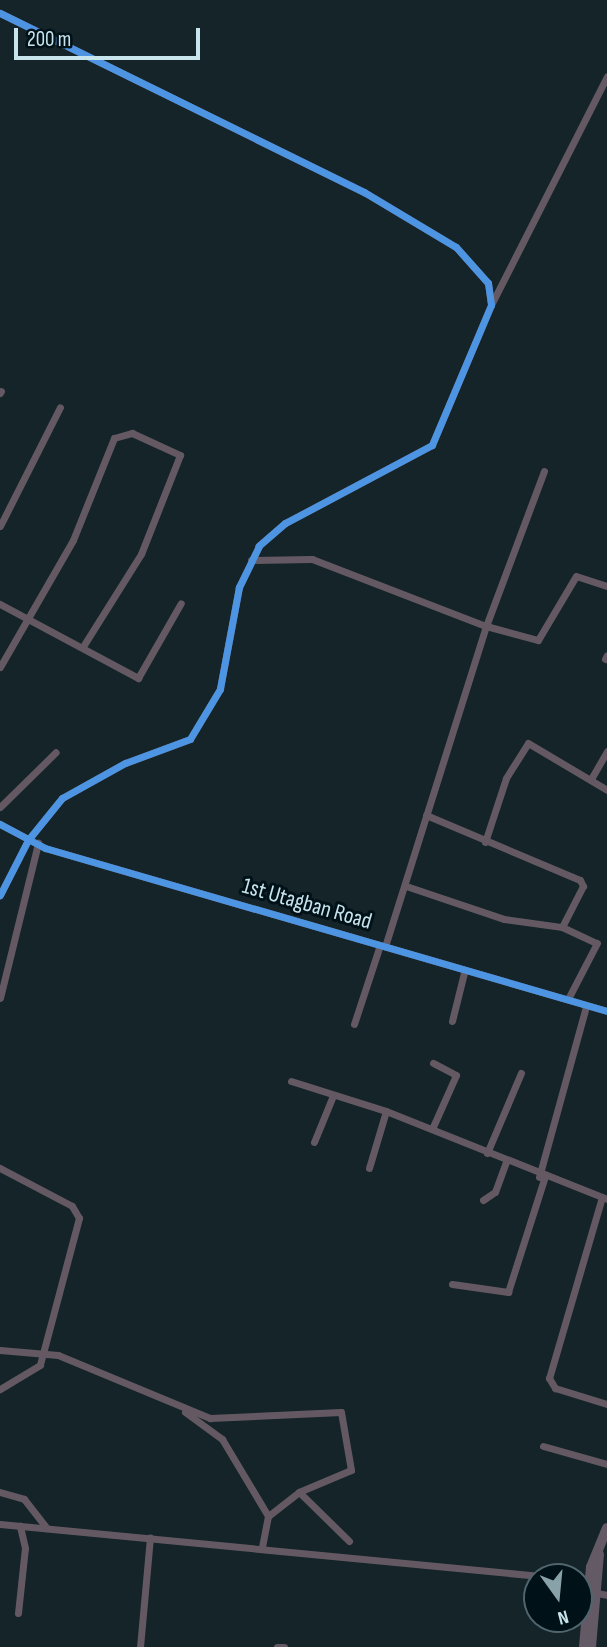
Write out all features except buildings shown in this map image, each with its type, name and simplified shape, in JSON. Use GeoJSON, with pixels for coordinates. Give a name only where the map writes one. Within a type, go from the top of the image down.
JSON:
{"type":"FeatureCollection","features":[{"type":"Feature","properties":{"kind":"main road"},"geometry":{"type":"LineString","coordinates":[[591,1647],[601,1594],[607,1528]]}},
{"type":"Feature","properties":{"kind":"main road"},"geometry":{"type":"LineString","coordinates":[[593,1565],[603,1549]]}},
{"type":"Feature","properties":{"kind":"street"},"geometry":{"type":"LineString","coordinates":[[0,13],[364,192],[456,247],[488,283],[491,305]]}},
{"type":"Feature","properties":{"kind":"street"},"geometry":{"type":"LineString","coordinates":[[0,895],[28,840],[62,798],[125,763],[190,739],[220,688],[239,587],[251,560],[285,523],[432,445],[491,305],[607,76]]}},
{"type":"Feature","properties":{"kind":"street"},"geometry":{"type":"LineString","coordinates":[[0,526],[60,407]]}},
{"type":"Feature","properties":{"kind":"street"},"geometry":{"type":"LineString","coordinates":[[0,667],[74,540],[114,438],[146,436],[180,455],[141,554],[84,645]]}},
{"type":"Feature","properties":{"kind":"street"},"geometry":{"type":"LineString","coordinates":[[354,1024],[405,886],[486,626],[544,471]]}},
{"type":"Feature","properties":{"kind":"street"},"geometry":{"type":"LineString","coordinates":[[251,560],[312,559],[486,626],[538,640],[576,576],[607,586]]}},
{"type":"Feature","properties":{"kind":"street"},"geometry":{"type":"LineString","coordinates":[[0,604],[26,620],[84,645],[138,678],[181,603]]}},
{"type":"Feature","properties":{"kind":"street"},"geometry":{"type":"LineString","coordinates":[[485,842],[506,778],[528,743],[607,790]]}},
{"type":"Feature","properties":{"kind":"street"},"geometry":{"type":"LineString","coordinates":[[591,779],[607,751]]}},
{"type":"Feature","properties":{"kind":"street"},"geometry":{"type":"LineString","coordinates":[[0,807],[56,752]]}},
{"type":"Feature","properties":{"kind":"street"},"geometry":{"type":"LineString","coordinates":[[426,815],[580,880],[583,886],[562,927]]}},
{"type":"Feature","properties":{"kind":"street","name":"1st Utagban Road"},"geometry":{"type":"LineString","coordinates":[[0,824],[38,844],[464,973],[607,1011]]}},
{"type":"Feature","properties":{"kind":"street"},"geometry":{"type":"LineString","coordinates":[[0,998],[38,844]]}},
{"type":"Feature","properties":{"kind":"street"},"geometry":{"type":"LineString","coordinates":[[405,886],[504,919],[562,927],[597,943],[568,999]]}},
{"type":"Feature","properties":{"kind":"street"},"geometry":{"type":"LineString","coordinates":[[452,1021],[464,973]]}},
{"type":"Feature","properties":{"kind":"street"},"geometry":{"type":"LineString","coordinates":[[452,1284],[508,1292],[586,1006]]}},
{"type":"Feature","properties":{"kind":"street"},"geometry":{"type":"LineString","coordinates":[[432,1129],[456,1075],[433,1063]]}},
{"type":"Feature","properties":{"kind":"street"},"geometry":{"type":"LineString","coordinates":[[487,1153],[521,1073]]}},
{"type":"Feature","properties":{"kind":"street"},"geometry":{"type":"LineString","coordinates":[[291,1081],[332,1098],[386,1111],[541,1178],[605,1198],[549,1378],[555,1388],[607,1404]]}},
{"type":"Feature","properties":{"kind":"street"},"geometry":{"type":"LineString","coordinates":[[314,1142],[332,1098]]}},
{"type":"Feature","properties":{"kind":"street"},"geometry":{"type":"LineString","coordinates":[[369,1168],[386,1111]]}},
{"type":"Feature","properties":{"kind":"street"},"geometry":{"type":"LineString","coordinates":[[483,1200],[495,1192],[506,1162]]}},
{"type":"Feature","properties":{"kind":"street"},"geometry":{"type":"LineString","coordinates":[[0,1168],[72,1206],[79,1218],[40,1365],[0,1389]]}},
{"type":"Feature","properties":{"kind":"street"},"geometry":{"type":"LineString","coordinates":[[0,1350],[44,1355],[104,1373],[180,1408],[210,1418],[341,1412],[351,1470],[299,1492],[268,1516],[262,1546]]}},
{"type":"Feature","properties":{"kind":"street"},"geometry":{"type":"LineString","coordinates":[[180,1408],[222,1439],[268,1516]]}},
{"type":"Feature","properties":{"kind":"street"},"geometry":{"type":"LineString","coordinates":[[542,1446],[607,1464]]}},
{"type":"Feature","properties":{"kind":"street"},"geometry":{"type":"LineString","coordinates":[[0,1492],[24,1499],[47,1528]]}},
{"type":"Feature","properties":{"kind":"street"},"geometry":{"type":"LineString","coordinates":[[299,1492],[349,1541]]}},
{"type":"Feature","properties":{"kind":"street"},"geometry":{"type":"LineString","coordinates":[[0,1524],[262,1546],[523,1574]]}},
{"type":"Feature","properties":{"kind":"street"},"geometry":{"type":"LineString","coordinates":[[18,1613],[25,1548],[20,1526]]}},
{"type":"Feature","properties":{"kind":"street"},"geometry":{"type":"LineString","coordinates":[[140,1647],[150,1537]]}},
{"type":"Feature","properties":{"kind":"street"},"geometry":{"type":"LineString","coordinates":[[277,1647],[284,1647]]}},
{"type":"Feature","properties":{"kind":"cycle path"},"geometry":{"type":"LineString","coordinates":[[0,13],[364,192],[456,247],[488,283],[491,305],[432,445],[285,523],[259,546],[239,587],[220,689],[190,739],[125,763],[62,798],[28,840],[0,895]]}},
{"type":"Feature","properties":{"kind":"cycle path"},"geometry":{"type":"LineString","coordinates":[[0,824],[45,848],[607,1011]]}}]}
